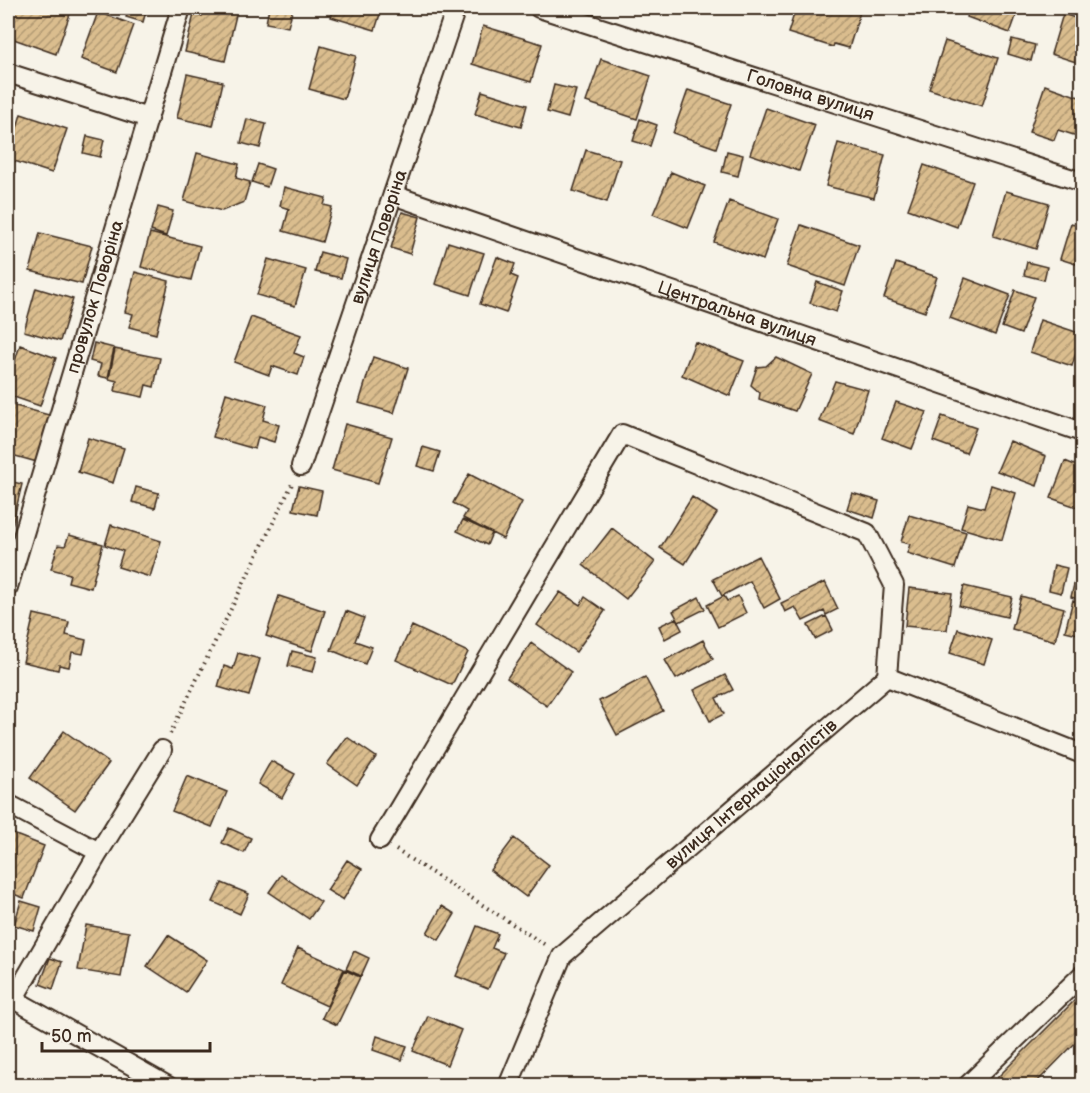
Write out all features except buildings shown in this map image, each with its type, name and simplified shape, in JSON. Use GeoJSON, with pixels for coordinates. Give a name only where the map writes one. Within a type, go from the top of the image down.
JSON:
{"type":"FeatureCollection","features":[{"type":"Feature","properties":{"kind":"street","name":"провулок Поворіна"},"geometry":{"type":"LineString","coordinates":[[8,587],[181,8]]}},
{"type":"Feature","properties":{"kind":"street","name":"вулиця Поворіна"},"geometry":{"type":"LineString","coordinates":[[301,466],[456,8]]}},
{"type":"Feature","properties":{"kind":"street","name":"Головна вулиця"},"geometry":{"type":"LineString","coordinates":[[539,8],[1083,182]]}},
{"type":"Feature","properties":{"kind":"street"},"geometry":{"type":"LineString","coordinates":[[8,74],[148,118]]}},
{"type":"Feature","properties":{"kind":"street","name":"Центральна вулиця"},"geometry":{"type":"LineString","coordinates":[[393,195],[1083,432]]}},
{"type":"Feature","properties":{"kind":"street"},"geometry":{"type":"LineString","coordinates":[[380,840],[622,434],[867,533],[894,585],[887,677],[1083,754]]}},
{"type":"Feature","properties":{"kind":"street","name":"вулиця Інтернаціоналістів"},"geometry":{"type":"LineString","coordinates":[[508,1086],[562,956],[887,677]]}},
{"type":"Feature","properties":{"kind":"street"},"geometry":{"type":"LineString","coordinates":[[162,750],[11,997],[168,1086]]}},
{"type":"Feature","properties":{"kind":"street"},"geometry":{"type":"LineString","coordinates":[[8,804],[99,852]]}},
{"type":"Feature","properties":{"kind":"street"},"geometry":{"type":"LineString","coordinates":[[967,1086],[1083,975]]}},
{"type":"Feature","properties":{"kind":"path"},"geometry":{"type":"LineString","coordinates":[[162,750],[301,466]]}},
{"type":"Feature","properties":{"kind":"path"},"geometry":{"type":"LineString","coordinates":[[380,840],[562,956]]}}]}
